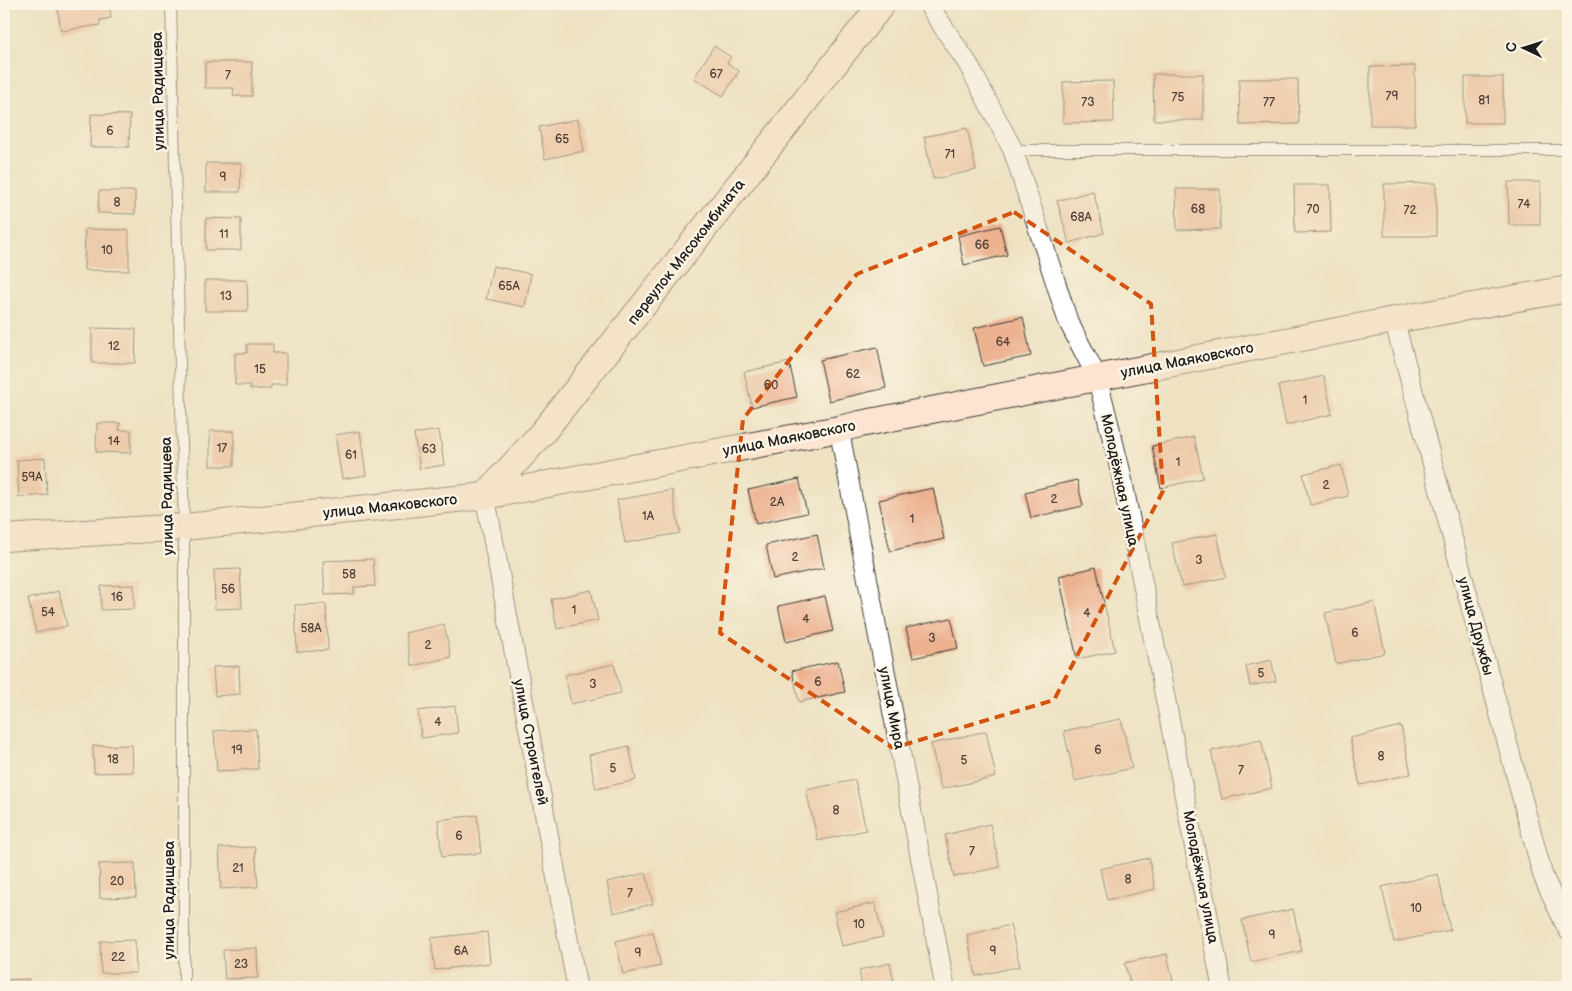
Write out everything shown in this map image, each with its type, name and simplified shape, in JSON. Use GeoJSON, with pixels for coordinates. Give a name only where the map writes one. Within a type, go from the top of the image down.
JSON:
{"type":"FeatureCollection","features":[{"type":"Feature","properties":{"kind":"street","name":"переулок Мясокомбината"},"geometry":{"type":"LineString","coordinates":[[485,496],[543,432],[882,4]]}},
{"type":"Feature","properties":{"kind":"street","name":"Молодёжная улица"},"geometry":{"type":"LineString","coordinates":[[928,4],[968,64],[1013,150],[1068,321],[1097,378],[1121,473],[1222,987]]}},
{"type":"Feature","properties":{"kind":"street","name":"улица Маяковского"},"geometry":{"type":"LineString","coordinates":[[4,538],[184,527],[485,496],[839,429],[1394,320],[1568,289]]}},
{"type":"Feature","properties":{"kind":"street","name":"улица Дружбы"},"geometry":{"type":"LineString","coordinates":[[1394,320],[1543,876],[1568,930]]}},
{"type":"Feature","properties":{"kind":"street","name":"улица Мира"},"geometry":{"type":"LineString","coordinates":[[839,429],[945,987]]}},
{"type":"Feature","properties":{"kind":"street","name":"улица Строителей"},"geometry":{"type":"LineString","coordinates":[[485,496],[577,987]]}},
{"type":"Feature","properties":{"kind":"lane","name":"улица Радищева"},"geometry":{"type":"LineString","coordinates":[[171,4],[184,527],[184,987]]}},
{"type":"Feature","properties":{"kind":"lane"},"geometry":{"type":"LineString","coordinates":[[1013,150],[1568,150]]}},
{"type":"Feature","properties":{"kind":"highlighted area"},"geometry":{"type":"Polygon","coordinates":[[[1014,212],[1151,304],[1163,491],[1054,700],[893,748],[720,633],[743,419],[857,274],[1014,212]]]}},
{"type":"Feature","properties":{"kind":"building"},"geometry":{"type":"Polygon","coordinates":[[[57,4],[109,4],[111,18],[100,20],[100,25],[61,31],[57,4]]]}},
{"type":"Feature","properties":{"kind":"building"},"geometry":{"type":"Polygon","coordinates":[[[714,46],[731,57],[727,63],[739,71],[723,96],[694,78],[714,46]]]}},
{"type":"Feature","properties":{"kind":"building"},"geometry":{"type":"Polygon","coordinates":[[[205,62],[252,62],[252,96],[233,96],[234,88],[205,88],[205,62]]]}},
{"type":"Feature","properties":{"kind":"building"},"geometry":{"type":"Polygon","coordinates":[[[1415,66],[1415,125],[1370,125],[1370,67],[1415,66]]]}},
{"type":"Feature","properties":{"kind":"building"},"geometry":{"type":"Polygon","coordinates":[[[1153,74],[1203,74],[1203,120],[1154,120],[1153,74]]]}},
{"type":"Feature","properties":{"kind":"building"},"geometry":{"type":"Polygon","coordinates":[[[1465,77],[1503,77],[1503,123],[1465,123],[1465,77]]]}},
{"type":"Feature","properties":{"kind":"building"},"geometry":{"type":"Polygon","coordinates":[[[1239,79],[1298,79],[1299,124],[1240,125],[1239,79]]]}},
{"type":"Feature","properties":{"kind":"building"},"geometry":{"type":"Polygon","coordinates":[[[1113,81],[1114,122],[1063,123],[1063,82],[1113,81]]]}},
{"type":"Feature","properties":{"kind":"building"},"geometry":{"type":"Polygon","coordinates":[[[91,114],[130,115],[129,147],[90,147],[91,114]]]}},
{"type":"Feature","properties":{"kind":"building"},"geometry":{"type":"Polygon","coordinates":[[[578,119],[584,151],[545,159],[539,127],[578,119]]]}},
{"type":"Feature","properties":{"kind":"building"},"geometry":{"type":"Polygon","coordinates":[[[967,128],[976,170],[933,179],[924,137],[967,128]]]}},
{"type":"Feature","properties":{"kind":"building"},"geometry":{"type":"Polygon","coordinates":[[[206,163],[241,163],[240,192],[206,192],[206,163]]]}},
{"type":"Feature","properties":{"kind":"building"},"geometry":{"type":"Polygon","coordinates":[[[1508,182],[1540,182],[1540,225],[1509,225],[1508,182]]]}},
{"type":"Feature","properties":{"kind":"building"},"geometry":{"type":"Polygon","coordinates":[[[1436,183],[1436,236],[1384,236],[1384,184],[1436,183]]]}},
{"type":"Feature","properties":{"kind":"building"},"geometry":{"type":"Polygon","coordinates":[[[1294,185],[1330,185],[1331,232],[1295,233],[1294,185]]]}},
{"type":"Feature","properties":{"kind":"building"},"geometry":{"type":"Polygon","coordinates":[[[1176,189],[1220,189],[1220,229],[1177,230],[1176,189]]]}},
{"type":"Feature","properties":{"kind":"building"},"geometry":{"type":"Polygon","coordinates":[[[99,191],[135,191],[135,214],[98,213],[99,191]]]}},
{"type":"Feature","properties":{"kind":"building"},"geometry":{"type":"Polygon","coordinates":[[[1093,191],[1104,233],[1069,243],[1057,201],[1093,191]]]}},
{"type":"Feature","properties":{"kind":"building"},"geometry":{"type":"Polygon","coordinates":[[[206,218],[241,219],[241,250],[206,250],[206,218]]]}},
{"type":"Feature","properties":{"kind":"building"},"geometry":{"type":"Polygon","coordinates":[[[1000,226],[1007,255],[964,265],[958,236],[1000,226]]]}},
{"type":"Feature","properties":{"kind":"building"},"geometry":{"type":"Polygon","coordinates":[[[85,229],[129,230],[129,271],[84,270],[85,229]]]}},
{"type":"Feature","properties":{"kind":"building"},"geometry":{"type":"Polygon","coordinates":[[[493,266],[531,274],[525,307],[486,299],[493,266]]]}},
{"type":"Feature","properties":{"kind":"building"},"geometry":{"type":"Polygon","coordinates":[[[205,280],[247,280],[248,311],[205,311],[205,280]]]}},
{"type":"Feature","properties":{"kind":"building"},"geometry":{"type":"Polygon","coordinates":[[[1023,317],[1031,356],[983,366],[974,328],[1023,317]]]}},
{"type":"Feature","properties":{"kind":"building"},"geometry":{"type":"Polygon","coordinates":[[[92,328],[136,329],[135,363],[92,363],[92,328]]]}},
{"type":"Feature","properties":{"kind":"building"},"geometry":{"type":"Polygon","coordinates":[[[247,344],[273,344],[273,353],[286,353],[286,385],[271,385],[271,389],[250,389],[250,385],[235,385],[235,353],[247,353],[247,344]]]}},
{"type":"Feature","properties":{"kind":"building"},"geometry":{"type":"Polygon","coordinates":[[[877,347],[886,388],[829,401],[820,360],[877,347]]]}},
{"type":"Feature","properties":{"kind":"building"},"geometry":{"type":"Polygon","coordinates":[[[789,362],[797,397],[752,407],[744,372],[789,362]]]}},
{"type":"Feature","properties":{"kind":"building"},"geometry":{"type":"Polygon","coordinates":[[[1324,376],[1332,414],[1286,425],[1278,386],[1324,376]]]}},
{"type":"Feature","properties":{"kind":"building"},"geometry":{"type":"Polygon","coordinates":[[[97,423],[120,423],[119,430],[131,430],[131,453],[96,452],[97,423]]]}},
{"type":"Feature","properties":{"kind":"building"},"geometry":{"type":"Polygon","coordinates":[[[439,430],[444,465],[420,469],[414,434],[439,430]]]}},
{"type":"Feature","properties":{"kind":"building"},"geometry":{"type":"Polygon","coordinates":[[[210,431],[234,431],[234,466],[210,466],[210,431]]]}},
{"type":"Feature","properties":{"kind":"building"},"geometry":{"type":"Polygon","coordinates":[[[360,431],[366,475],[342,479],[335,435],[360,431]]]}},
{"type":"Feature","properties":{"kind":"building"},"geometry":{"type":"Polygon","coordinates":[[[1194,437],[1203,478],[1161,488],[1152,446],[1194,437]]]}},
{"type":"Feature","properties":{"kind":"building"},"geometry":{"type":"Polygon","coordinates":[[[45,458],[47,495],[19,497],[17,460],[45,458]]]}},
{"type":"Feature","properties":{"kind":"building"},"geometry":{"type":"Polygon","coordinates":[[[1341,465],[1348,496],[1310,505],[1303,474],[1341,465]]]}},
{"type":"Feature","properties":{"kind":"building"},"geometry":{"type":"Polygon","coordinates":[[[799,479],[807,513],[756,524],[748,490],[799,479]]]}},
{"type":"Feature","properties":{"kind":"building"},"geometry":{"type":"Polygon","coordinates":[[[1077,480],[1083,506],[1031,518],[1025,492],[1077,480]]]}},
{"type":"Feature","properties":{"kind":"building"},"geometry":{"type":"Polygon","coordinates":[[[933,488],[944,539],[890,551],[879,500],[933,488]]]}},
{"type":"Feature","properties":{"kind":"building"},"geometry":{"type":"Polygon","coordinates":[[[672,490],[680,533],[625,543],[617,500],[672,490]]]}},
{"type":"Feature","properties":{"kind":"building"},"geometry":{"type":"Polygon","coordinates":[[[817,534],[824,568],[773,579],[766,545],[817,534]]]}},
{"type":"Feature","properties":{"kind":"building"},"geometry":{"type":"Polygon","coordinates":[[[1217,534],[1226,577],[1182,587],[1172,543],[1217,534]]]}},
{"type":"Feature","properties":{"kind":"building"},"geometry":{"type":"Polygon","coordinates":[[[373,559],[375,586],[354,587],[354,594],[325,595],[323,561],[373,559]]]}},
{"type":"Feature","properties":{"kind":"building"},"geometry":{"type":"Polygon","coordinates":[[[1096,567],[1115,651],[1077,659],[1059,576],[1096,567]]]}},
{"type":"Feature","properties":{"kind":"building"},"geometry":{"type":"Polygon","coordinates":[[[240,569],[242,608],[215,609],[214,570],[240,569]]]}},
{"type":"Feature","properties":{"kind":"building"},"geometry":{"type":"Polygon","coordinates":[[[134,585],[134,609],[101,610],[101,586],[134,585]]]}},
{"type":"Feature","properties":{"kind":"building"},"geometry":{"type":"Polygon","coordinates":[[[591,590],[598,620],[557,629],[551,599],[591,590]]]}},
{"type":"Feature","properties":{"kind":"building"},"geometry":{"type":"Polygon","coordinates":[[[59,591],[67,626],[36,633],[28,599],[59,591]]]}},
{"type":"Feature","properties":{"kind":"building"},"geometry":{"type":"Polygon","coordinates":[[[825,596],[833,631],[786,642],[778,606],[825,596]]]}},
{"type":"Feature","properties":{"kind":"building"},"geometry":{"type":"Polygon","coordinates":[[[1374,602],[1385,653],[1336,664],[1325,613],[1374,602]]]}},
{"type":"Feature","properties":{"kind":"building"},"geometry":{"type":"Polygon","coordinates":[[[326,604],[328,650],[297,652],[295,605],[326,604]]]}},
{"type":"Feature","properties":{"kind":"building"},"geometry":{"type":"Polygon","coordinates":[[[951,618],[958,648],[913,658],[906,628],[951,618]]]}},
{"type":"Feature","properties":{"kind":"building"},"geometry":{"type":"Polygon","coordinates":[[[444,624],[451,657],[412,666],[405,633],[444,624]]]}},
{"type":"Feature","properties":{"kind":"building"},"geometry":{"type":"Polygon","coordinates":[[[1271,660],[1276,681],[1250,686],[1246,666],[1271,660]]]}},
{"type":"Feature","properties":{"kind":"building"},"geometry":{"type":"Polygon","coordinates":[[[838,661],[845,692],[799,702],[792,671],[838,661]]]}},
{"type":"Feature","properties":{"kind":"building"},"geometry":{"type":"Polygon","coordinates":[[[614,664],[621,693],[571,704],[565,675],[614,664]]]}},
{"type":"Feature","properties":{"kind":"building"},"geometry":{"type":"Polygon","coordinates":[[[239,666],[240,694],[215,696],[213,667],[239,666]]]}},
{"type":"Feature","properties":{"kind":"building"},"geometry":{"type":"Polygon","coordinates":[[[455,706],[458,733],[421,738],[418,711],[455,706]]]}},
{"type":"Feature","properties":{"kind":"building"},"geometry":{"type":"Polygon","coordinates":[[[1121,719],[1132,768],[1075,781],[1064,731],[1121,719]]]}},
{"type":"Feature","properties":{"kind":"building"},"geometry":{"type":"Polygon","coordinates":[[[1401,726],[1411,774],[1360,785],[1350,738],[1401,726]]]}},
{"type":"Feature","properties":{"kind":"building"},"geometry":{"type":"Polygon","coordinates":[[[256,729],[258,769],[217,771],[214,731],[256,729]]]}},
{"type":"Feature","properties":{"kind":"building"},"geometry":{"type":"Polygon","coordinates":[[[986,731],[996,777],[941,789],[931,744],[986,731]]]}},
{"type":"Feature","properties":{"kind":"building"},"geometry":{"type":"Polygon","coordinates":[[[1261,740],[1272,788],[1222,799],[1211,751],[1261,740]]]}},
{"type":"Feature","properties":{"kind":"building"},"geometry":{"type":"Polygon","coordinates":[[[132,745],[133,772],[94,773],[93,746],[132,745]]]}},
{"type":"Feature","properties":{"kind":"building"},"geometry":{"type":"Polygon","coordinates":[[[629,746],[636,780],[596,789],[589,755],[629,746]]]}},
{"type":"Feature","properties":{"kind":"building"},"geometry":{"type":"Polygon","coordinates":[[[855,780],[866,830],[818,841],[806,790],[855,780]]]}},
{"type":"Feature","properties":{"kind":"building"},"geometry":{"type":"Polygon","coordinates":[[[477,815],[481,853],[442,857],[438,820],[477,815]]]}},
{"type":"Feature","properties":{"kind":"building"},"geometry":{"type":"Polygon","coordinates":[[[990,824],[1000,867],[954,877],[945,835],[990,824]]]}},
{"type":"Feature","properties":{"kind":"building"},"geometry":{"type":"Polygon","coordinates":[[[255,847],[258,887],[221,889],[219,848],[255,847]]]}},
{"type":"Feature","properties":{"kind":"building"},"geometry":{"type":"Polygon","coordinates":[[[1149,858],[1155,889],[1107,900],[1100,869],[1149,858]]]}},
{"type":"Feature","properties":{"kind":"building"},"geometry":{"type":"Polygon","coordinates":[[[135,863],[136,897],[100,898],[99,864],[135,863]]]}},
{"type":"Feature","properties":{"kind":"building"},"geometry":{"type":"Polygon","coordinates":[[[646,873],[653,904],[613,913],[607,882],[646,873]]]}},
{"type":"Feature","properties":{"kind":"building"},"geometry":{"type":"Polygon","coordinates":[[[1438,874],[1450,930],[1394,942],[1382,887],[1438,874]]]}},
{"type":"Feature","properties":{"kind":"building"},"geometry":{"type":"Polygon","coordinates":[[[875,903],[883,937],[842,946],[834,912],[875,903]]]}},
{"type":"Feature","properties":{"kind":"building"},"geometry":{"type":"Polygon","coordinates":[[[1293,909],[1302,951],[1251,962],[1242,920],[1293,909]]]}},
{"type":"Feature","properties":{"kind":"building"},"geometry":{"type":"Polygon","coordinates":[[[1010,925],[1020,966],[976,976],[967,935],[1010,925]]]}},
{"type":"Feature","properties":{"kind":"building"},"geometry":{"type":"Polygon","coordinates":[[[487,932],[490,963],[435,970],[431,938],[487,932]]]}},
{"type":"Feature","properties":{"kind":"building"},"geometry":{"type":"Polygon","coordinates":[[[653,932],[661,966],[623,974],[616,941],[653,932]]]}},
{"type":"Feature","properties":{"kind":"building"},"geometry":{"type":"Polygon","coordinates":[[[135,940],[136,973],[101,973],[100,941],[135,940]]]}},
{"type":"Feature","properties":{"kind":"building"},"geometry":{"type":"Polygon","coordinates":[[[257,948],[258,978],[225,979],[223,950],[257,948]]]}},
{"type":"Feature","properties":{"kind":"building"},"geometry":{"type":"Polygon","coordinates":[[[1167,954],[1174,986],[1131,987],[1125,963],[1167,954]]]}},
{"type":"Feature","properties":{"kind":"building"},"geometry":{"type":"Polygon","coordinates":[[[890,963],[895,987],[862,987],[859,970],[890,963]]]}},
{"type":"Feature","properties":{"kind":"building"},"geometry":{"type":"Polygon","coordinates":[[[29,979],[29,987],[4,987],[4,980],[29,979]]]}}]}
